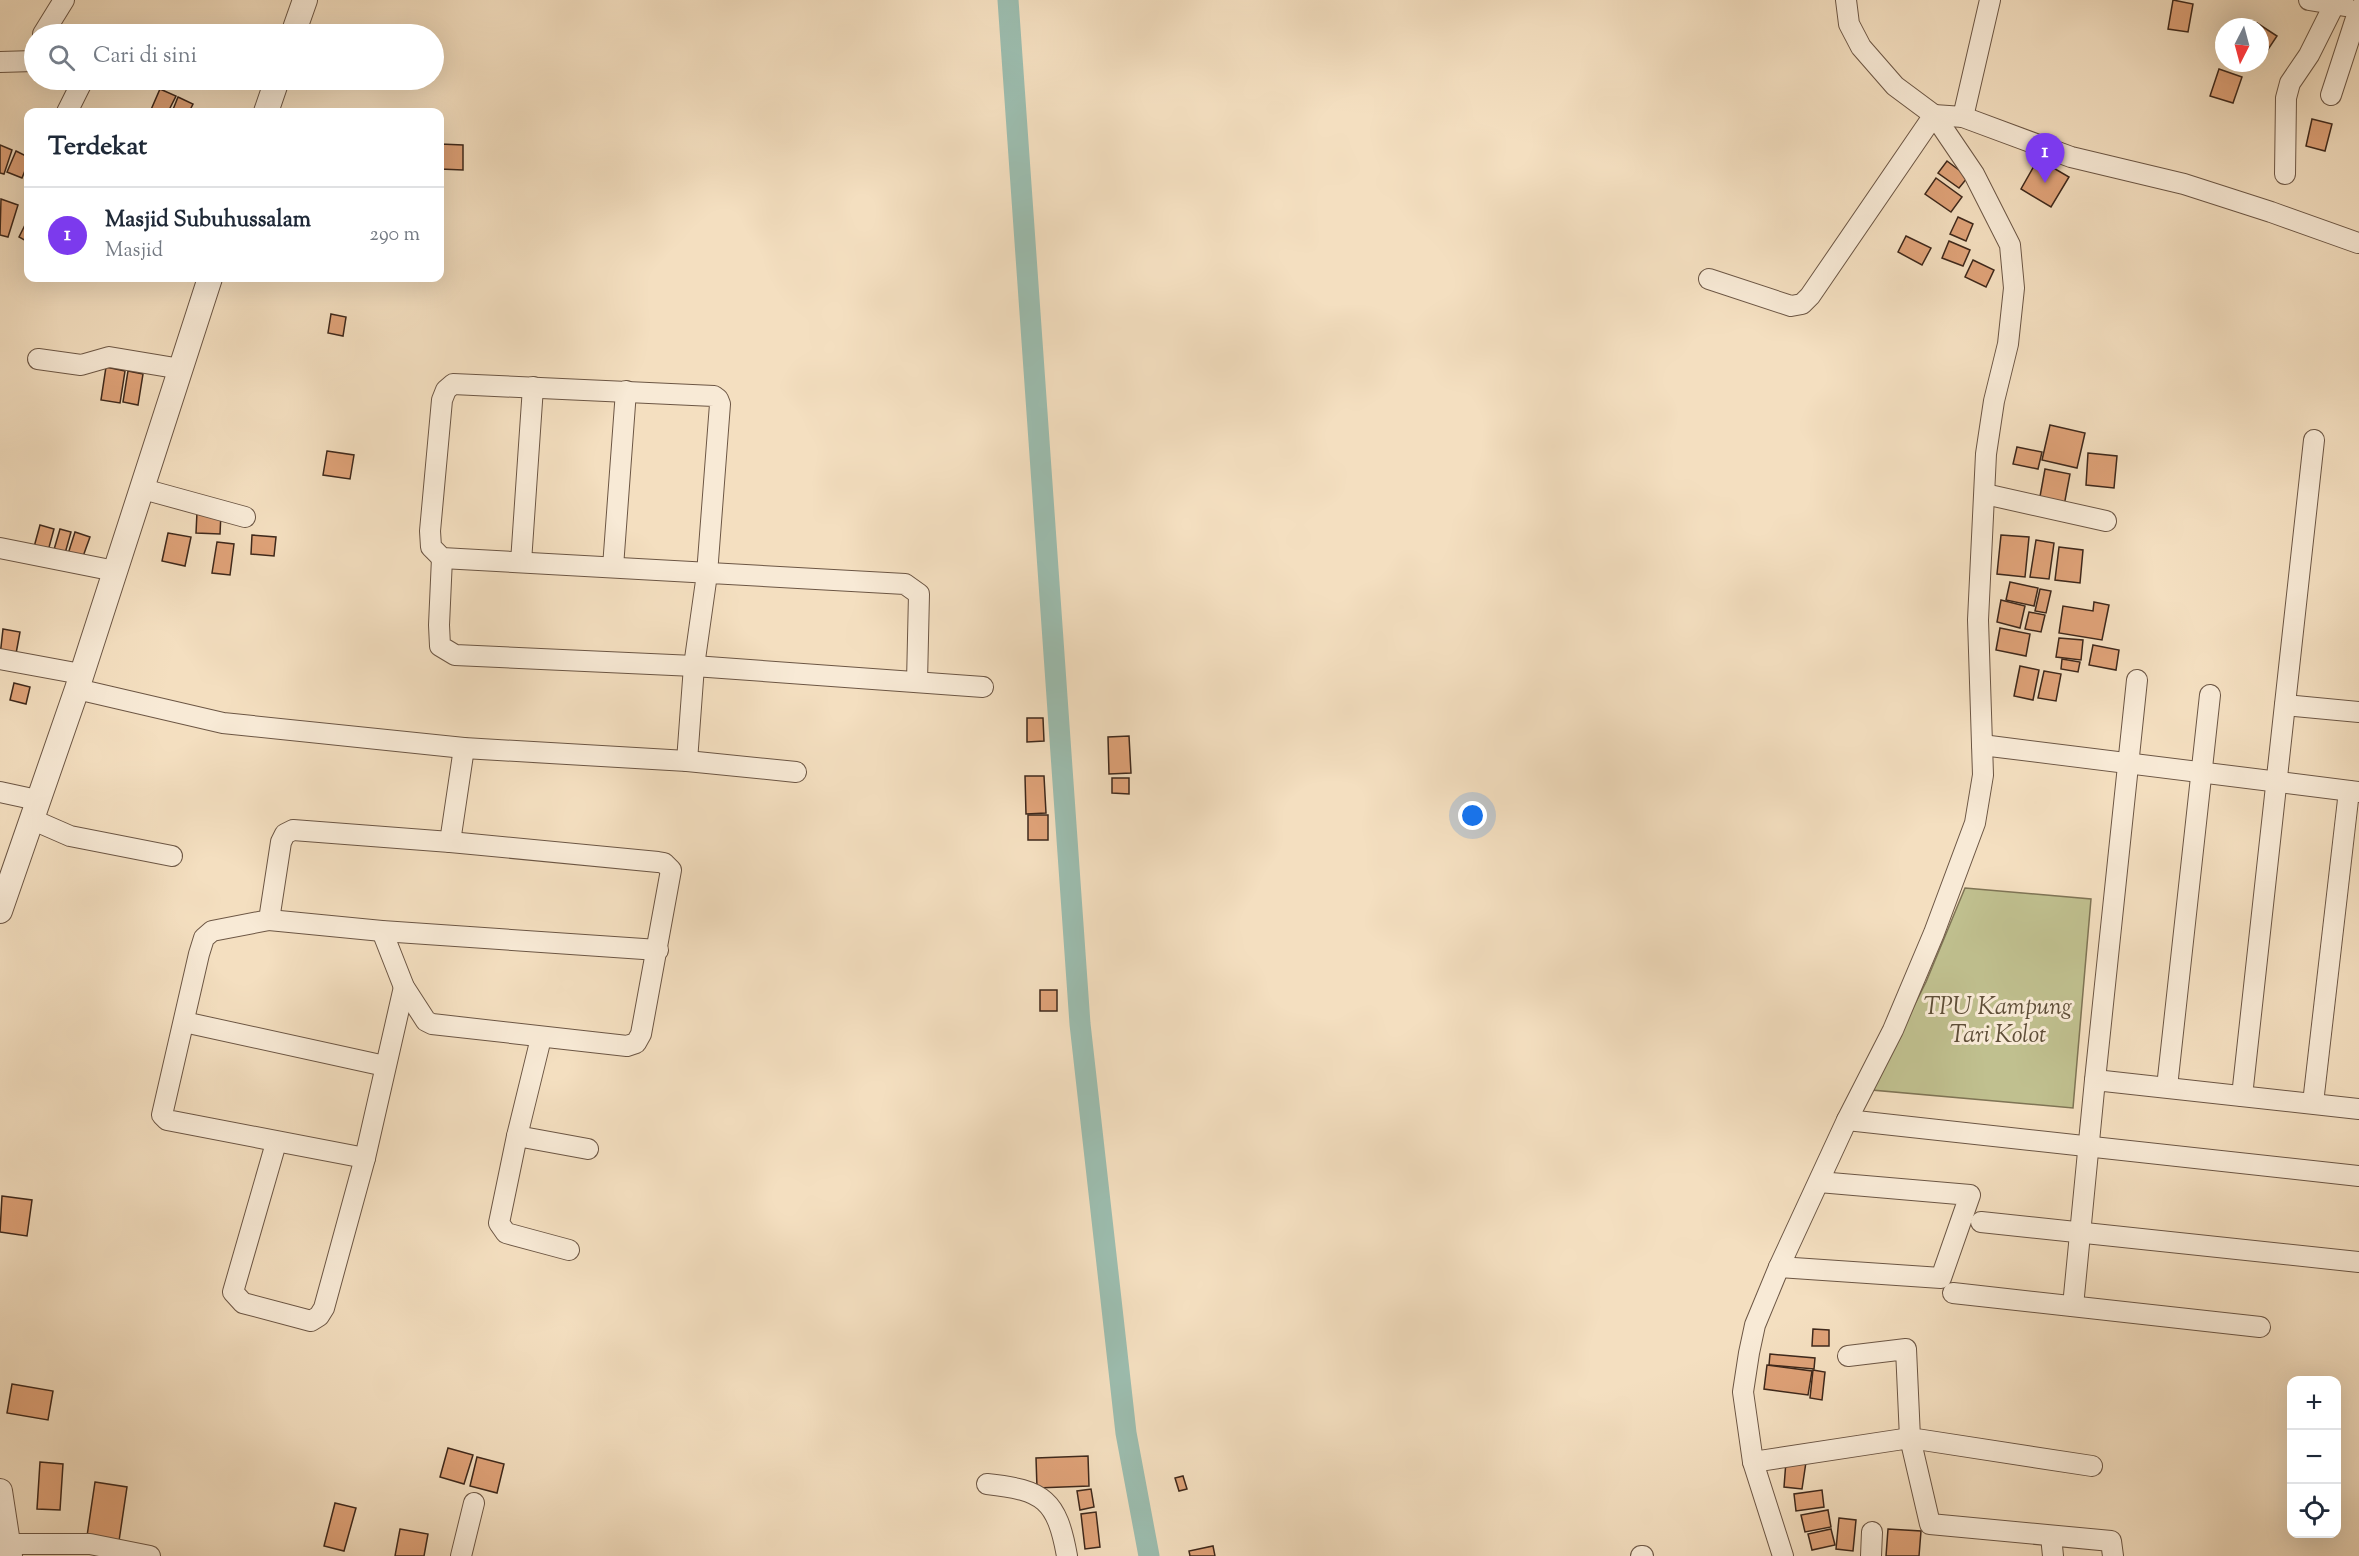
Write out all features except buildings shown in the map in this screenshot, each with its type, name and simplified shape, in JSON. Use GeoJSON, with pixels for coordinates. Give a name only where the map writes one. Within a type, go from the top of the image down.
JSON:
{"type":"FeatureCollection","features":[{"type":"Feature","properties":{"kind":"street"},"geometry":{"type":"LineString","coordinates":[[49,24],[64,0]]}},
{"type":"Feature","properties":{"kind":"street"},"geometry":{"type":"LineString","coordinates":[[297,24],[305,0]]}},
{"type":"Feature","properties":{"kind":"street"},"geometry":{"type":"LineString","coordinates":[[1783,1556],[1753,1462],[1744,1385],[1755,1325],[1779,1267],[1847,1120],[1893,1030],[1935,933],[1976,823],[1983,775],[1977,620],[1986,454],[1994,401],[2008,344],[2014,273],[2010,245],[1974,174],[1934,115],[1895,86],[1868,57],[1849,24],[1846,0]]}},
{"type":"Feature","properties":{"kind":"street"},"geometry":{"type":"LineString","coordinates":[[1963,117],[1990,0]]}},
{"type":"Feature","properties":{"kind":"street"},"geometry":{"type":"LineString","coordinates":[[2309,0],[2359,9],[2331,95]]}},
{"type":"Feature","properties":{"kind":"street"},"geometry":{"type":"LineString","coordinates":[[2285,174],[2286,98],[2290,83],[2309,55],[2334,5]]}},
{"type":"Feature","properties":{"kind":"street"},"geometry":{"type":"LineString","coordinates":[[0,62],[24,58]]}},
{"type":"Feature","properties":{"kind":"street"},"geometry":{"type":"LineString","coordinates":[[69,108],[79,90]]}},
{"type":"Feature","properties":{"kind":"street"},"geometry":{"type":"LineString","coordinates":[[267,108],[274,90]]}},
{"type":"Feature","properties":{"kind":"street"},"geometry":{"type":"LineString","coordinates":[[1934,115],[1963,117],[2071,157],[2184,184],[2358,243]]}},
{"type":"Feature","properties":{"kind":"street"},"geometry":{"type":"LineString","coordinates":[[1709,279],[1791,306],[1802,304],[1810,296],[1934,115]]}},
{"type":"Feature","properties":{"kind":"street"},"geometry":{"type":"LineString","coordinates":[[0,911],[79,681],[209,282]]}},
{"type":"Feature","properties":{"kind":"street"},"geometry":{"type":"LineString","coordinates":[[38,359],[81,364],[109,357],[181,369]]}},
{"type":"Feature","properties":{"kind":"street"},"geometry":{"type":"LineString","coordinates":[[687,761],[694,666],[707,574],[720,401],[714,396],[453,384],[443,394],[430,542],[433,552],[441,558],[707,574],[905,584],[919,594],[917,682]]}},
{"type":"Feature","properties":{"kind":"street"},"geometry":{"type":"LineString","coordinates":[[521,562],[533,387]]}},
{"type":"Feature","properties":{"kind":"street"},"geometry":{"type":"LineString","coordinates":[[613,567],[626,391]]}},
{"type":"Feature","properties":{"kind":"street"},"geometry":{"type":"LineString","coordinates":[[2242,1096],[2313,440]]}},
{"type":"Feature","properties":{"kind":"street"},"geometry":{"type":"LineString","coordinates":[[142,489],[245,517]]}},
{"type":"Feature","properties":{"kind":"street"},"geometry":{"type":"LineString","coordinates":[[1985,494],[2106,521]]}},
{"type":"Feature","properties":{"kind":"street"},"geometry":{"type":"LineString","coordinates":[[0,548],[115,571]]}},
{"type":"Feature","properties":{"kind":"street"},"geometry":{"type":"LineString","coordinates":[[441,558],[440,646],[455,655],[694,666],[983,687]]}},
{"type":"Feature","properties":{"kind":"street"},"geometry":{"type":"LineString","coordinates":[[0,659],[223,723],[464,748],[687,761],[796,772]]}},
{"type":"Feature","properties":{"kind":"street"},"geometry":{"type":"LineString","coordinates":[[2073,1306],[2126,765],[2137,680]]}},
{"type":"Feature","properties":{"kind":"street"},"geometry":{"type":"LineString","coordinates":[[2167,1087],[2210,695]]}},
{"type":"Feature","properties":{"kind":"street"},"geometry":{"type":"LineString","coordinates":[[2285,705],[2359,712]]}},
{"type":"Feature","properties":{"kind":"street"},"geometry":{"type":"LineString","coordinates":[[1982,746],[2354,792],[2313,1103]]}},
{"type":"Feature","properties":{"kind":"street"},"geometry":{"type":"LineString","coordinates":[[450,842],[464,748]]}},
{"type":"Feature","properties":{"kind":"street"},"geometry":{"type":"LineString","coordinates":[[0,792],[34,810],[70,836],[172,856]]}},
{"type":"Feature","properties":{"kind":"street"},"geometry":{"type":"LineString","coordinates":[[269,920],[281,842],[288,832],[293,830],[450,842],[664,863],[671,870],[641,1034],[636,1043],[627,1046],[432,1024],[426,1021],[404,987],[382,931]]}},
{"type":"Feature","properties":{"kind":"street"},"geometry":{"type":"LineString","coordinates":[[365,1158],[276,1143],[167,1120],[162,1115],[199,954],[204,938],[212,931],[269,920],[382,931],[658,950]]}},
{"type":"Feature","properties":{"kind":"street"},"geometry":{"type":"LineString","coordinates":[[276,1143],[233,1292],[243,1303],[311,1321],[319,1316],[324,1308],[365,1158],[404,987]]}},
{"type":"Feature","properties":{"kind":"street"},"geometry":{"type":"LineString","coordinates":[[184,1022],[385,1066]]}},
{"type":"Feature","properties":{"kind":"street"},"geometry":{"type":"LineString","coordinates":[[541,1038],[499,1218],[506,1233],[569,1250]]}},
{"type":"Feature","properties":{"kind":"street"},"geometry":{"type":"LineString","coordinates":[[2095,1080],[2359,1109]]}},
{"type":"Feature","properties":{"kind":"street"},"geometry":{"type":"LineString","coordinates":[[1847,1120],[2359,1176]]}},
{"type":"Feature","properties":{"kind":"street"},"geometry":{"type":"LineString","coordinates":[[517,1136],[588,1149]]}},
{"type":"Feature","properties":{"kind":"street"},"geometry":{"type":"LineString","coordinates":[[1779,1267],[1941,1278],[1970,1196],[1819,1182]]}},
{"type":"Feature","properties":{"kind":"street"},"geometry":{"type":"LineString","coordinates":[[1981,1222],[2359,1262]]}},
{"type":"Feature","properties":{"kind":"street"},"geometry":{"type":"LineString","coordinates":[[1953,1293],[2260,1327]]}},
{"type":"Feature","properties":{"kind":"street"},"geometry":{"type":"LineString","coordinates":[[1848,1356],[1906,1349],[1910,1438],[1930,1524],[2111,1541],[2113,1556]]}},
{"type":"Feature","properties":{"kind":"street"},"geometry":{"type":"LineString","coordinates":[[1753,1462],[1910,1438],[2091,1466]]}},
{"type":"Feature","properties":{"kind":"street"},"geometry":{"type":"LineString","coordinates":[[987,1484],[1009,1486],[1026,1491],[1048,1502],[1062,1526],[1067,1556]]}},
{"type":"Feature","properties":{"kind":"street"},"geometry":{"type":"LineString","coordinates":[[0,1491],[9,1550],[90,1544],[150,1556]]}},
{"type":"Feature","properties":{"kind":"street"},"geometry":{"type":"LineString","coordinates":[[461,1556],[474,1503]]}},
{"type":"Feature","properties":{"kind":"street"},"geometry":{"type":"LineString","coordinates":[[1871,1556],[1872,1532]]}},
{"type":"Feature","properties":{"kind":"street"},"geometry":{"type":"LineString","coordinates":[[2050,1536],[2053,1556]]}},
{"type":"Feature","properties":{"kind":"green space","name":"TPU Kampung Tari Kolot"},"geometry":{"type":"Polygon","coordinates":[[[1965,888],[2091,899],[2073,1108],[1872,1090],[1926,982],[1965,888]]]}},
{"type":"Feature","properties":{"kind":"waterway"},"geometry":{"type":"LineString","coordinates":[[1008,0],[1080,1024],[1126,1433],[1149,1556]]}},
{"type":"Feature","properties":{"kind":"place","name":"Masjid Subuhussalam"},"geometry":{"type":"Point","coordinates":[2045,183]}}]}
